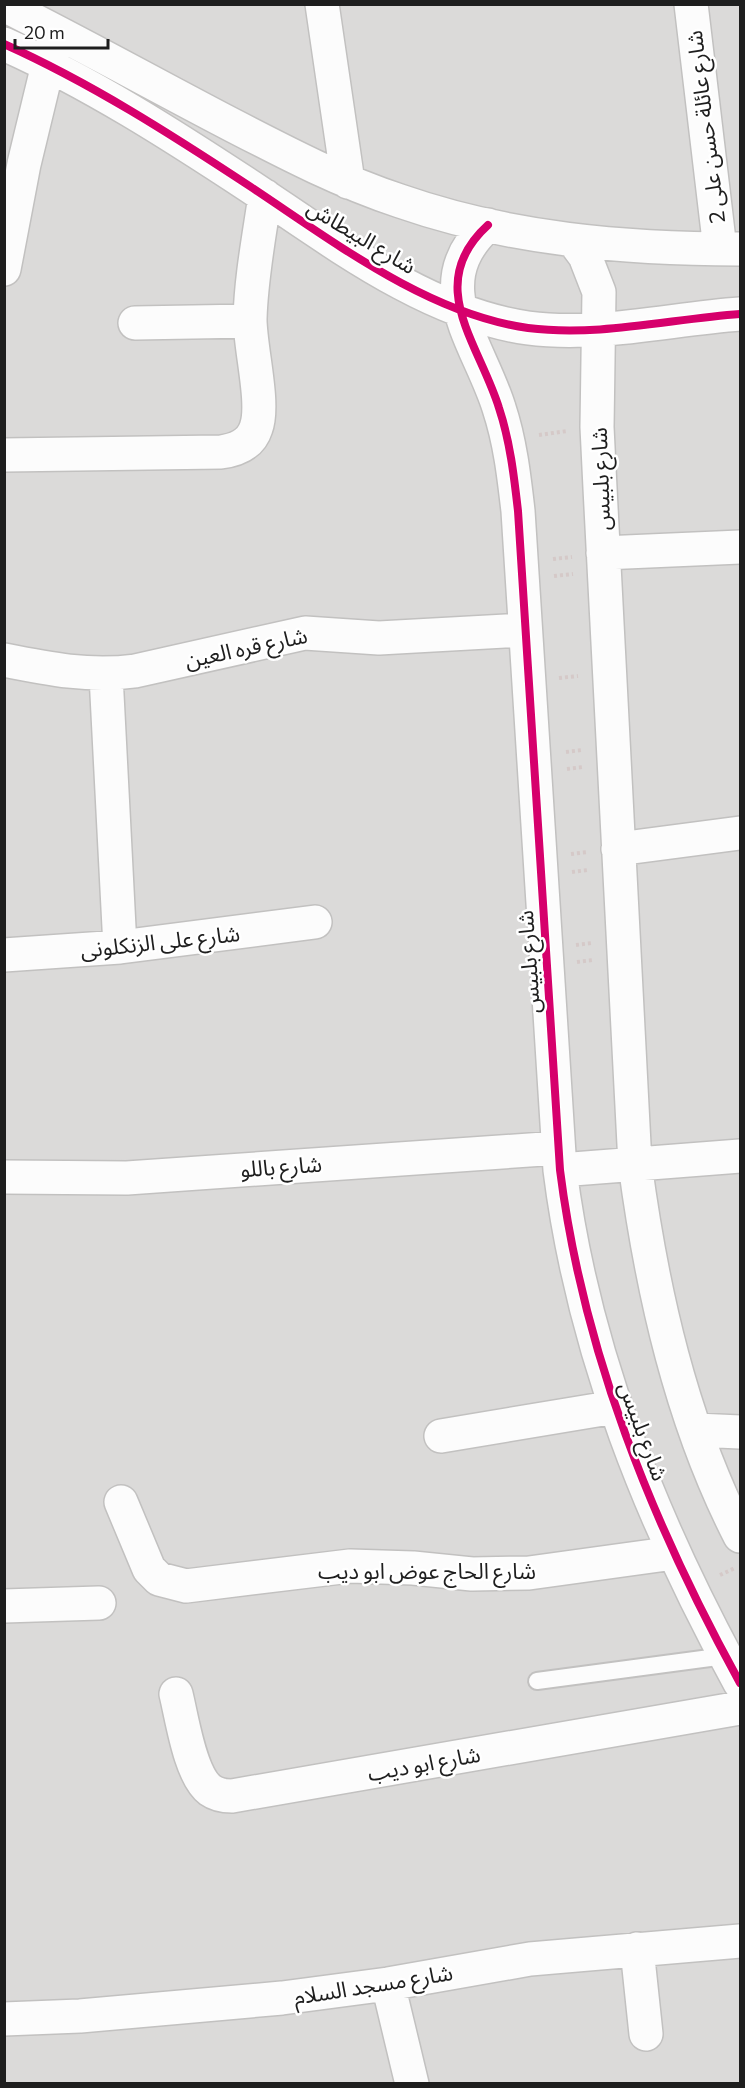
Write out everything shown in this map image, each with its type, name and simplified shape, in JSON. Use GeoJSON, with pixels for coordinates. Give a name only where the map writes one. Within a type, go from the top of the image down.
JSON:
{"type":"FeatureCollection","features":[{"type":"Feature","properties":{"kind":"street"},"geometry":{"type":"LineString","coordinates":[[322,4],[348,182]]}},
{"type":"Feature","properties":{"kind":"street","name":"شارع عائلة حسن على 2"},"geometry":{"type":"LineString","coordinates":[[691,4],[730,249]]}},
{"type":"Feature","properties":{"kind":"street","name":"شارع البيطاش"},"geometry":{"type":"LineString","coordinates":[[4,5],[292,156],[348,182],[400,202],[488,225],[573,240],[632,247],[730,249]]}},
{"type":"Feature","properties":{"kind":"street"},"geometry":{"type":"LineString","coordinates":[[4,269],[14,164],[49,64],[56,31]]}},
{"type":"Feature","properties":{"kind":"street","name":"شارع البيطاش"},"geometry":{"type":"LineString","coordinates":[[4,44],[49,64],[112,99],[265,196],[332,242],[384,273],[459,309],[481,317],[528,328],[600,330],[741,314]]}},
{"type":"Feature","properties":{"kind":"street"},"geometry":{"type":"LineString","coordinates":[[4,454],[221,453],[243,446],[251,438],[259,416],[250,321],[253,275],[265,196]]}},
{"type":"Feature","properties":{"kind":"street","name":"شارع بلبيس"},"geometry":{"type":"LineString","coordinates":[[488,225],[474,238],[464,254],[456,291],[459,309],[499,408],[507,438],[518,511],[559,1159],[567,1228],[579,1286],[615,1407],[674,1553],[733,1669]]}},
{"type":"Feature","properties":{"kind":"street","name":"شارع بلبيس"},"geometry":{"type":"LineString","coordinates":[[573,240],[594,273],[599,292],[597,428],[635,1164],[657,1299],[674,1366],[696,1431],[741,1536]]}},
{"type":"Feature","properties":{"kind":"street"},"geometry":{"type":"LineString","coordinates":[[135,323],[250,321]]}},
{"type":"Feature","properties":{"kind":"street"},"geometry":{"type":"LineString","coordinates":[[603,562],[741,547]]}},
{"type":"Feature","properties":{"kind":"street","name":"شارع قره العين"},"geometry":{"type":"LineString","coordinates":[[4,660],[60,671],[106,675],[135,671],[305,633],[379,638],[525,630]]}},
{"type":"Feature","properties":{"kind":"street"},"geometry":{"type":"LineString","coordinates":[[106,675],[120,947]]}},
{"type":"Feature","properties":{"kind":"street"},"geometry":{"type":"LineString","coordinates":[[618,858],[741,833]]}},
{"type":"Feature","properties":{"kind":"street","name":"شارع على الزنكلونى"},"geometry":{"type":"LineString","coordinates":[[4,955],[120,947],[315,922]]}},
{"type":"Feature","properties":{"kind":"street","name":"شارع باللو"},"geometry":{"type":"LineString","coordinates":[[4,1177],[127,1178],[559,1159],[635,1164],[741,1156]]}},
{"type":"Feature","properties":{"kind":"street"},"geometry":{"type":"LineString","coordinates":[[441,1436],[615,1407]]}},
{"type":"Feature","properties":{"kind":"street"},"geometry":{"type":"LineString","coordinates":[[696,1431],[741,1432]]}},
{"type":"Feature","properties":{"kind":"street","name":"شارع الحاج عوض ابو ديب"},"geometry":{"type":"LineString","coordinates":[[121,1502],[149,1569],[159,1579],[186,1586],[350,1566],[381,1566],[501,1575],[674,1553]]}},
{"type":"Feature","properties":{"kind":"street"},"geometry":{"type":"LineString","coordinates":[[4,1606],[99,1602]]}},
{"type":"Feature","properties":{"kind":"street","name":"شارع ابو ديب"},"geometry":{"type":"LineString","coordinates":[[176,1694],[196,1771],[210,1790],[221,1795],[232,1796],[741,1708]]}},
{"type":"Feature","properties":{"kind":"street","name":"شارع مسجد السلام"},"geometry":{"type":"LineString","coordinates":[[4,2019],[80,2016],[282,1998],[388,1984],[530,1959],[741,1941]]}},
{"type":"Feature","properties":{"kind":"street"},"geometry":{"type":"LineString","coordinates":[[638,1949],[646,2034]]}},
{"type":"Feature","properties":{"kind":"street"},"geometry":{"type":"LineString","coordinates":[[388,1984],[412,2084]]}},
{"type":"Feature","properties":{"kind":"lane"},"geometry":{"type":"LineString","coordinates":[[537,1681],[733,1669]]}},
{"type":"Feature","properties":{"kind":"path"},"geometry":{"type":"LineString","coordinates":[[507,438],[597,428]]}},
{"type":"Feature","properties":{"kind":"path"},"geometry":{"type":"LineString","coordinates":[[522,571],[603,562]]}},
{"type":"Feature","properties":{"kind":"path"},"geometry":{"type":"LineString","coordinates":[[522,571],[603,562]]}},
{"type":"Feature","properties":{"kind":"path"},"geometry":{"type":"LineString","coordinates":[[529,681],[609,672]]}},
{"type":"Feature","properties":{"kind":"path"},"geometry":{"type":"LineString","coordinates":[[534,764],[613,755]]}},
{"type":"Feature","properties":{"kind":"path"},"geometry":{"type":"LineString","coordinates":[[534,764],[613,755]]}},
{"type":"Feature","properties":{"kind":"path"},"geometry":{"type":"LineString","coordinates":[[541,866],[618,858]]}},
{"type":"Feature","properties":{"kind":"path"},"geometry":{"type":"LineString","coordinates":[[541,866],[618,858]]}},
{"type":"Feature","properties":{"kind":"path"},"geometry":{"type":"LineString","coordinates":[[546,957],[623,948]]}},
{"type":"Feature","properties":{"kind":"path"},"geometry":{"type":"LineString","coordinates":[[546,957],[623,948]]}},
{"type":"Feature","properties":{"kind":"shaded area"},"geometry":{"type":"Polygon","coordinates":[[[5,5],[740,5],[740,2083],[5,2084],[5,5]]]}},
{"type":"Feature","properties":{"kind":"cycle path"},"geometry":{"type":"LineString","coordinates":[[4,44],[68,75],[161,129],[383,273],[454,308],[491,320],[528,328],[555,330],[608,329],[740,314]]}},
{"type":"Feature","properties":{"kind":"cycle path"},"geometry":{"type":"LineString","coordinates":[[488,225],[469,247],[459,269],[458,292],[462,314],[470,337],[503,420],[518,511],[560,1170],[571,1238],[585,1304],[626,1435],[650,1498],[678,1561],[740,1683]]}}]}
